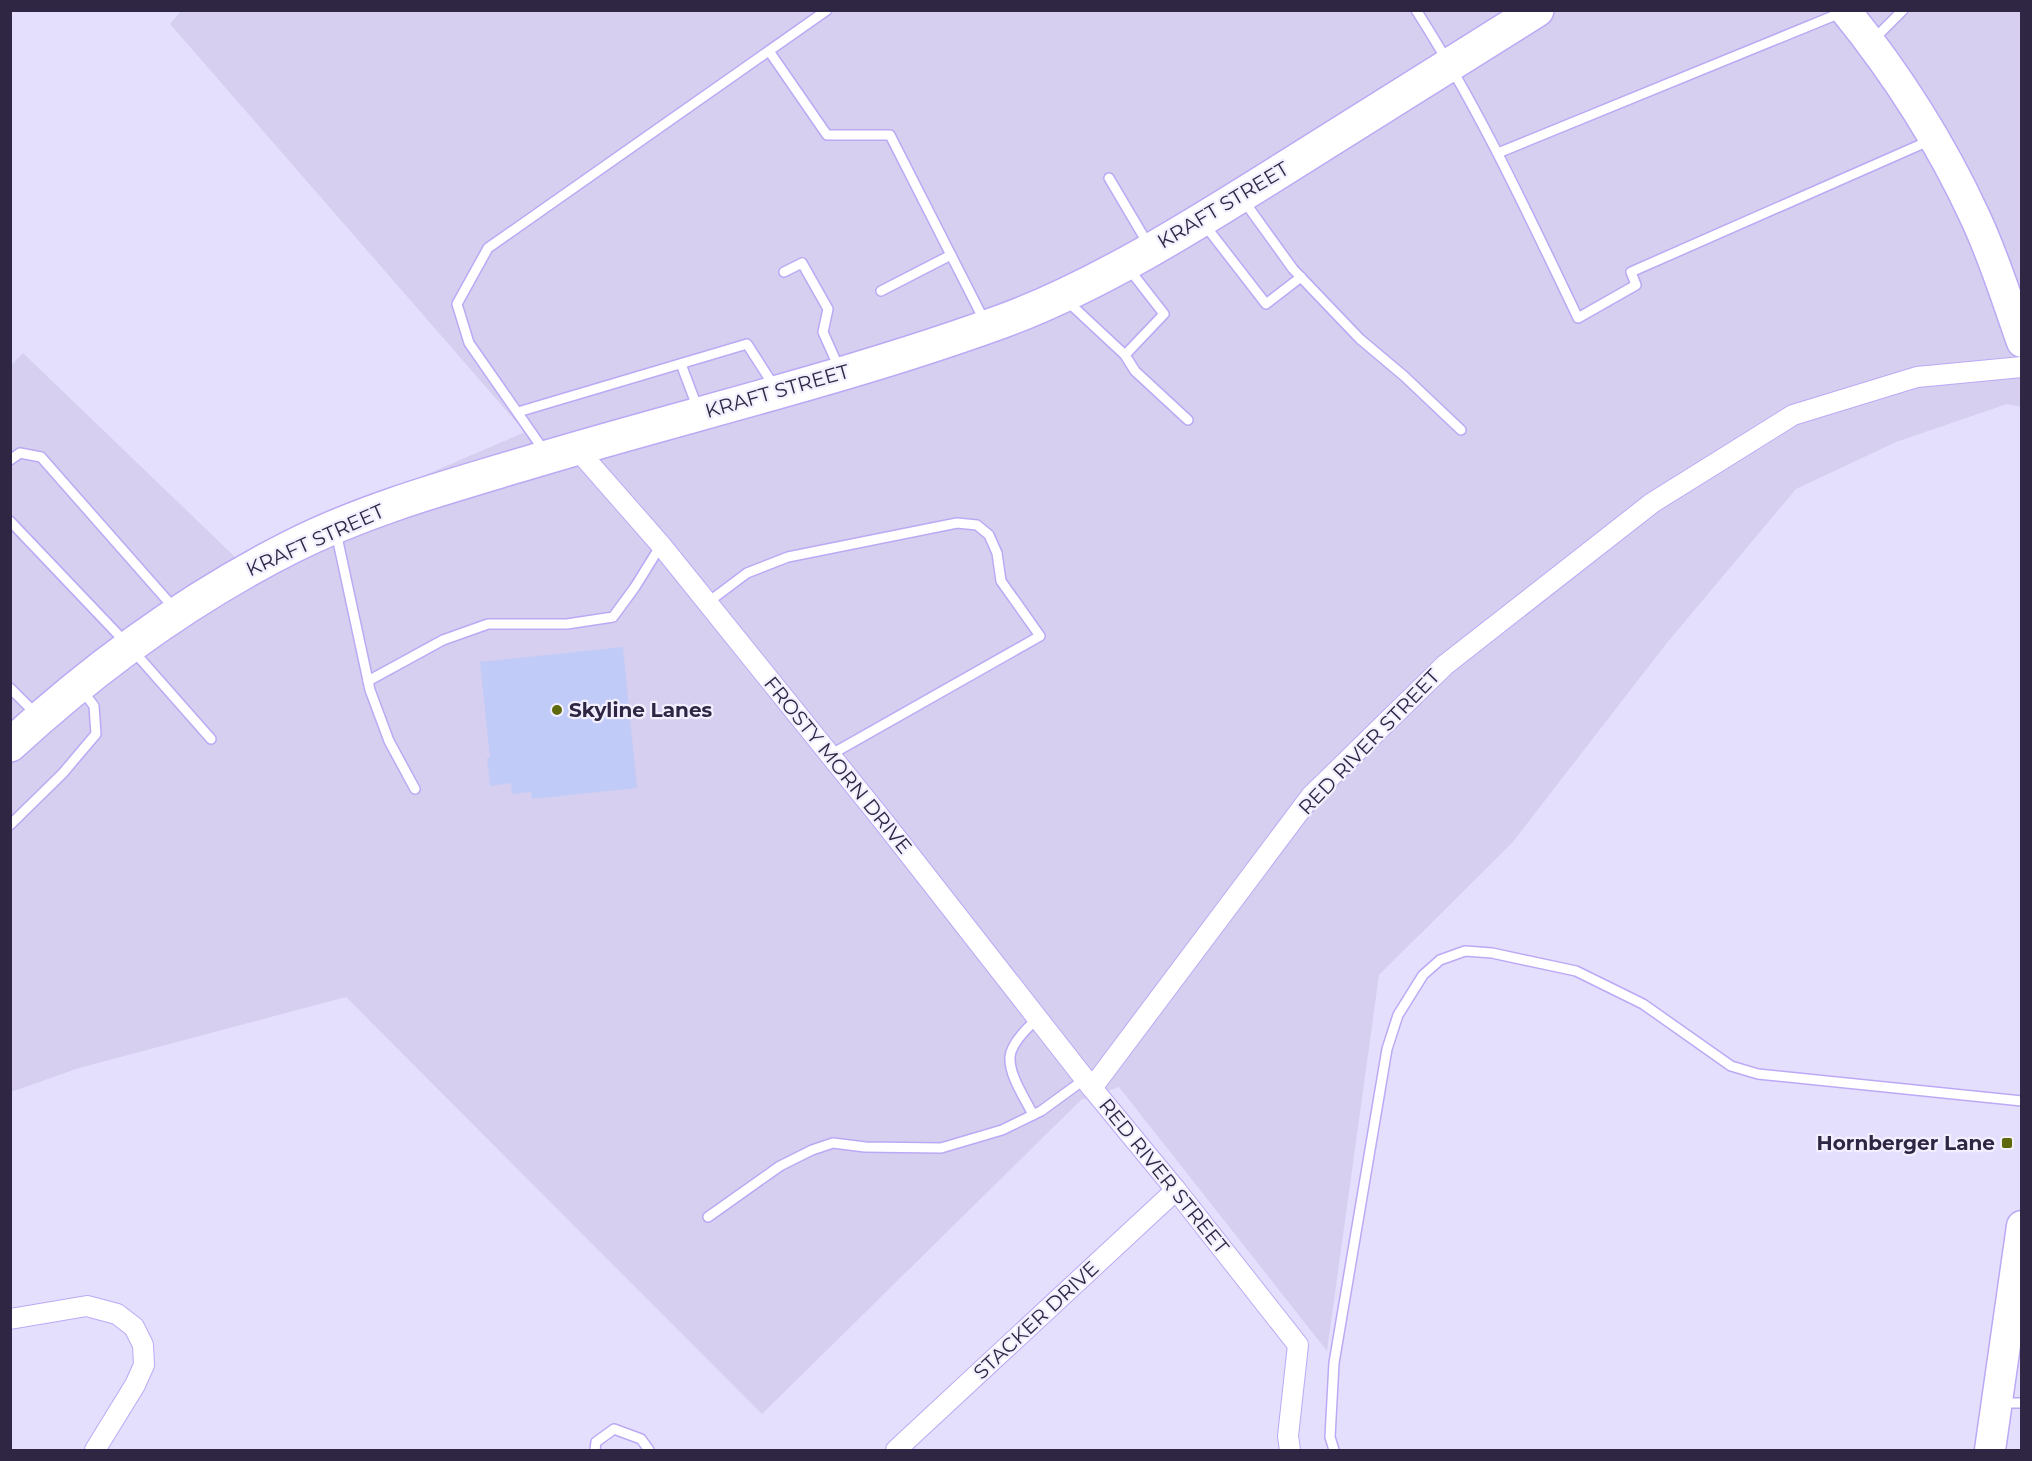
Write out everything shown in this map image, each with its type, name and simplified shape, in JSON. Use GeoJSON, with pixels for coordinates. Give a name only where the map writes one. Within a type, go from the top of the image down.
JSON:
{"type":"FeatureCollection","features":[{"type":"Feature","properties":{"kind":"highway","name":"KRAFT STREET"},"geometry":{"type":"LineString","coordinates":[[10,745],[40,717],[129,646],[231,579],[292,546],[335,527],[427,494],[562,452],[841,373],[987,326],[1060,296],[1201,220],[1537,10]]}},
{"type":"Feature","properties":{"kind":"main road"},"geometry":{"type":"LineString","coordinates":[[1846,11],[1871,42],[1934,139],[1975,217],[2022,342]]}},
{"type":"Feature","properties":{"kind":"main road"},"geometry":{"type":"LineString","coordinates":[[1990,1450],[2009,1403],[2011,1330],[2022,1226]]}},
{"type":"Feature","properties":{"kind":"street","name":"RED RIVER STREET"},"geometry":{"type":"LineString","coordinates":[[1289,1443],[1298,1345],[1089,1083],[1311,796],[1445,664],[1652,503],[1793,416],[1917,377],[2022,367]]}},
{"type":"Feature","properties":{"kind":"street","name":"FROSTY MORN DRIVE"},"geometry":{"type":"LineString","coordinates":[[562,452],[661,545],[1089,1083]]}},
{"type":"Feature","properties":{"kind":"street","name":"STACKER DRIVE"},"geometry":{"type":"LineString","coordinates":[[896,1450],[1176,1190]]}},
{"type":"Feature","properties":{"kind":"street"},"geometry":{"type":"LineString","coordinates":[[10,1319],[87,1306],[117,1314],[134,1327],[143,1345],[144,1365],[135,1385],[94,1450]]}},
{"type":"Feature","properties":{"kind":"street"},"geometry":{"type":"LineString","coordinates":[[1274,1450],[1289,1443]]}},
{"type":"Feature","properties":{"kind":"lane"},"geometry":{"type":"LineString","coordinates":[[562,452],[518,412],[469,343],[457,304],[488,248],[827,10]]}},
{"type":"Feature","properties":{"kind":"lane"},"geometry":{"type":"LineString","coordinates":[[1416,10],[1451,64],[1498,153],[1578,318],[1636,285],[1631,272],[1934,139]]}},
{"type":"Feature","properties":{"kind":"lane"},"geometry":{"type":"LineString","coordinates":[[1871,42],[1903,10]]}},
{"type":"Feature","properties":{"kind":"lane"},"geometry":{"type":"LineString","coordinates":[[1498,153],[1846,11]]}},
{"type":"Feature","properties":{"kind":"lane"},"geometry":{"type":"LineString","coordinates":[[769,51],[827,135],[890,135],[987,326]]}},
{"type":"Feature","properties":{"kind":"lane"},"geometry":{"type":"LineString","coordinates":[[1109,178],[1138,256],[1164,314],[1125,355]]}},
{"type":"Feature","properties":{"kind":"lane"},"geometry":{"type":"LineString","coordinates":[[1241,196],[1301,277],[1360,339],[1404,376],[1461,430]]}},
{"type":"Feature","properties":{"kind":"lane"},"geometry":{"type":"LineString","coordinates":[[1201,220],[1266,304],[1301,277]]}},
{"type":"Feature","properties":{"kind":"lane"},"geometry":{"type":"LineString","coordinates":[[880,291],[951,255]]}},
{"type":"Feature","properties":{"kind":"lane"},"geometry":{"type":"LineString","coordinates":[[783,272],[802,262],[828,309],[823,332],[841,373]]}},
{"type":"Feature","properties":{"kind":"lane"},"geometry":{"type":"LineString","coordinates":[[1060,296],[1125,355],[1135,371],[1188,420]]}},
{"type":"Feature","properties":{"kind":"lane"},"geometry":{"type":"LineString","coordinates":[[518,412],[747,344],[777,391]]}},
{"type":"Feature","properties":{"kind":"lane"},"geometry":{"type":"LineString","coordinates":[[681,364],[699,413]]}},
{"type":"Feature","properties":{"kind":"lane"},"geometry":{"type":"LineString","coordinates":[[10,460],[20,453],[41,458],[178,612]]}},
{"type":"Feature","properties":{"kind":"lane"},"geometry":{"type":"LineString","coordinates":[[10,520],[129,646],[211,739]]}},
{"type":"Feature","properties":{"kind":"lane"},"geometry":{"type":"LineString","coordinates":[[707,603],[747,573],[788,557],[957,523],[977,525],[989,535],[998,553],[1001,580],[1040,636],[830,755]]}},
{"type":"Feature","properties":{"kind":"lane"},"geometry":{"type":"LineString","coordinates":[[335,527],[368,681],[389,741],[415,789]]}},
{"type":"Feature","properties":{"kind":"lane"},"geometry":{"type":"LineString","coordinates":[[368,681],[443,640],[488,624],[567,624],[613,617],[661,545]]}},
{"type":"Feature","properties":{"kind":"lane"},"geometry":{"type":"LineString","coordinates":[[10,825],[63,773],[96,734],[94,706],[79,685]]}},
{"type":"Feature","properties":{"kind":"lane"},"geometry":{"type":"LineString","coordinates":[[10,688],[40,717]]}},
{"type":"Feature","properties":{"kind":"lane"},"geometry":{"type":"LineString","coordinates":[[1334,1450],[1330,1437],[1334,1363],[1387,1049],[1398,1015],[1423,975],[1440,960],[1465,951],[1492,953],[1576,971],[1643,1004],[1731,1066],[1758,1074],[2022,1101]]}},
{"type":"Feature","properties":{"kind":"lane"},"geometry":{"type":"LineString","coordinates":[[1033,1115],[1015,1076],[1010,1056],[1022,1032],[1038,1018]]}},
{"type":"Feature","properties":{"kind":"lane"},"geometry":{"type":"LineString","coordinates":[[708,1217],[780,1166],[812,1149],[833,1143],[865,1147],[941,1148],[1002,1130],[1089,1083]]}},
{"type":"Feature","properties":{"kind":"lane"},"geometry":{"type":"LineString","coordinates":[[595,1450],[596,1442],[614,1429],[641,1439],[649,1450]]}},
{"type":"Feature","properties":{"kind":"shaded area"},"geometry":{"type":"Polygon","coordinates":[[[181,11],[2021,11],[2021,407],[2007,404],[1896,442],[1796,489],[1666,644],[1512,843],[1379,975],[1327,1351],[1119,1087],[1081,1100],[762,1414],[346,997],[79,1068],[11,1092],[11,365],[23,353],[235,557],[525,432],[170,24],[181,11]]]}},
{"type":"Feature","properties":{"kind":"building","name":"Skyline Lanes"},"geometry":{"type":"Polygon","coordinates":[[[623,647],[637,788],[532,799],[531,792],[512,794],[511,783],[490,786],[487,758],[490,758],[480,662],[623,647]]]}},
{"type":"Feature","properties":{"kind":"place","name":"Skyline Lanes"},"geometry":{"type":"Point","coordinates":[557,710]}},
{"type":"Feature","properties":{"kind":"place","name":"Hornberger Lane"},"geometry":{"type":"Point","coordinates":[2007,1143]}}]}
